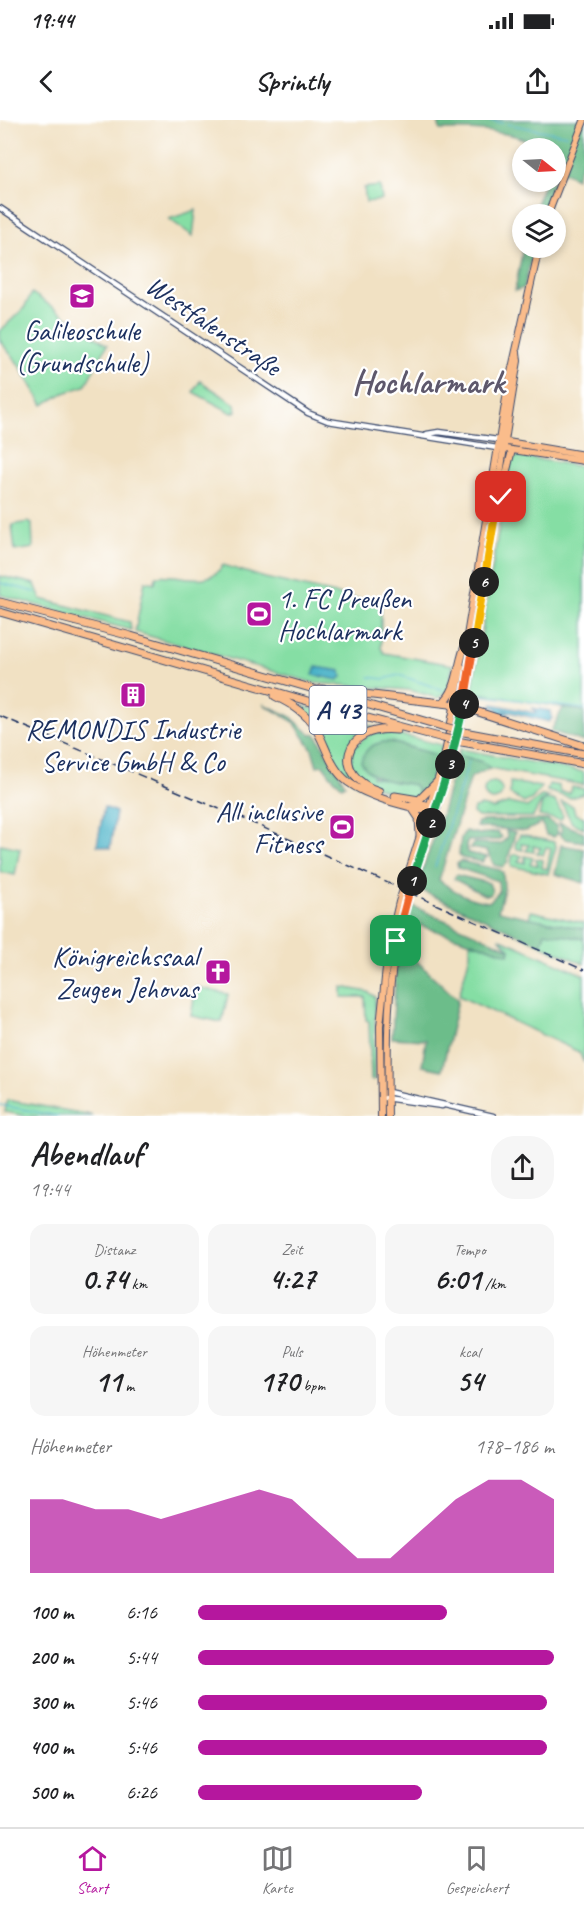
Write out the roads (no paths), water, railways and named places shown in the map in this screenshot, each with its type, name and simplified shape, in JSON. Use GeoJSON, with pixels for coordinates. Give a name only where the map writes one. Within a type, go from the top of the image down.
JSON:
{"type":"FeatureCollection","features":[{"type":"Feature","properties":{"kind":"highway","name":"A 43"},"geometry":{"type":"LineString","coordinates":[[0,602],[133,637],[445,727],[584,754]]}},
{"type":"Feature","properties":{"kind":"highway","name":"A 43"},"geometry":{"type":"LineString","coordinates":[[0,612],[423,733],[584,764]]}},
{"type":"Feature","properties":{"kind":"highway"},"geometry":{"type":"LineString","coordinates":[[442,703],[453,692],[459,658],[466,644]]}},
{"type":"Feature","properties":{"kind":"highway"},"geometry":{"type":"LineString","coordinates":[[275,678],[281,677],[323,689],[442,703],[584,746]]}},
{"type":"Feature","properties":{"kind":"highway"},"geometry":{"type":"LineString","coordinates":[[254,686],[287,701],[302,712],[312,723],[335,768],[348,782],[368,792],[433,810]]}},
{"type":"Feature","properties":{"kind":"highway"},"geometry":{"type":"LineString","coordinates":[[458,709],[460,720]]}},
{"type":"Feature","properties":{"kind":"highway"},"geometry":{"type":"LineString","coordinates":[[420,835],[419,818],[412,804],[372,789],[359,780],[353,772],[350,755],[354,742],[371,730],[383,728],[423,733]]}},
{"type":"Feature","properties":{"kind":"highway"},"geometry":{"type":"LineString","coordinates":[[412,804],[423,798],[437,782]]}},
{"type":"Feature","properties":{"kind":"main road"},"geometry":{"type":"LineString","coordinates":[[552,204],[584,121]]}},
{"type":"Feature","properties":{"kind":"main road"},"geometry":{"type":"LineString","coordinates":[[458,709],[466,644],[500,444],[517,348],[537,258]]}},
{"type":"Feature","properties":{"kind":"main road"},"geometry":{"type":"LineString","coordinates":[[491,531],[500,444]]}},
{"type":"Feature","properties":{"kind":"main road","name":"Westfalenstraße"},"geometry":{"type":"LineString","coordinates":[[500,444],[512,450],[584,462]]}},
{"type":"Feature","properties":{"kind":"main road","name":"Westfalenstraße"},"geometry":{"type":"LineString","coordinates":[[500,444],[584,455]]}},
{"type":"Feature","properties":{"kind":"main road"},"geometry":{"type":"LineString","coordinates":[[381,1116],[380,1026],[388,949],[420,835],[433,810],[437,782],[458,709],[491,531],[512,450]]}},
{"type":"Feature","properties":{"kind":"main road"},"geometry":{"type":"LineString","coordinates":[[388,1116],[387,1025],[392,964],[404,907],[460,720]]}},
{"type":"Feature","properties":{"kind":"street","name":"Westfalenstraße"},"geometry":{"type":"LineString","coordinates":[[0,208],[308,413],[327,421],[421,435],[439,432],[500,444]]}},
{"type":"Feature","properties":{"kind":"street"},"geometry":{"type":"LineString","coordinates":[[380,1097],[388,1095],[433,1101],[441,1106],[493,1116]]}},
{"type":"Feature","properties":{"kind":"water"},"geometry":{"type":"Polygon","coordinates":[[[316,667],[341,671],[342,677],[338,680],[313,675],[316,667]]]}},
{"type":"Feature","properties":{"kind":"water"},"geometry":{"type":"Polygon","coordinates":[[[493,704],[535,713],[536,711],[532,708],[550,711],[552,718],[549,722],[503,710],[508,712],[507,715],[498,712],[498,709],[491,706],[493,704]]]}},
{"type":"Feature","properties":{"kind":"water"},"geometry":{"type":"Polygon","coordinates":[[[104,807],[116,812],[110,848],[97,845],[104,807]]]}},
{"type":"Feature","properties":{"kind":"waterway"},"geometry":{"type":"LineString","coordinates":[[488,120],[502,123]]}},
{"type":"Feature","properties":{"kind":"waterway"},"geometry":{"type":"LineString","coordinates":[[507,124],[566,135]]}},
{"type":"Feature","properties":{"kind":"waterway"},"geometry":{"type":"LineString","coordinates":[[0,583],[35,592]]}},
{"type":"Feature","properties":{"kind":"waterway"},"geometry":{"type":"LineString","coordinates":[[369,677],[384,679],[399,675],[443,690]]}},
{"type":"Feature","properties":{"kind":"waterway"},"geometry":{"type":"LineString","coordinates":[[472,694],[584,709]]}},
{"type":"Feature","properties":{"kind":"waterway"},"geometry":{"type":"LineString","coordinates":[[435,867],[469,761]]}},
{"type":"Feature","properties":{"kind":"waterway"},"geometry":{"type":"LineString","coordinates":[[0,1105],[58,1116]]}},
{"type":"Feature","properties":{"kind":"railway"},"geometry":{"type":"LineString","coordinates":[[0,716],[255,824],[584,970]]}},
{"type":"Feature","properties":{"kind":"place","name":"Galileoschule (Grundschule)"},"geometry":{"type":"Point","coordinates":[82,296]}},
{"type":"Feature","properties":{"kind":"place","name":"1. FC Preußen Hochlarmark"},"geometry":{"type":"Point","coordinates":[259,614]}},
{"type":"Feature","properties":{"kind":"place","name":"REMONDIS Industrie Service GmbH & Co"},"geometry":{"type":"Point","coordinates":[133,695]}},
{"type":"Feature","properties":{"kind":"place","name":"All inclusive Fitness"},"geometry":{"type":"Point","coordinates":[342,827]}},
{"type":"Feature","properties":{"kind":"place","name":"Königreichssaal Zeugen Jehovas"},"geometry":{"type":"Point","coordinates":[218,972]}},
{"type":"Feature","properties":{"kind":"district","name":"Hochlarmark"},"geometry":{"type":"Point","coordinates":[428,381]}}]}
